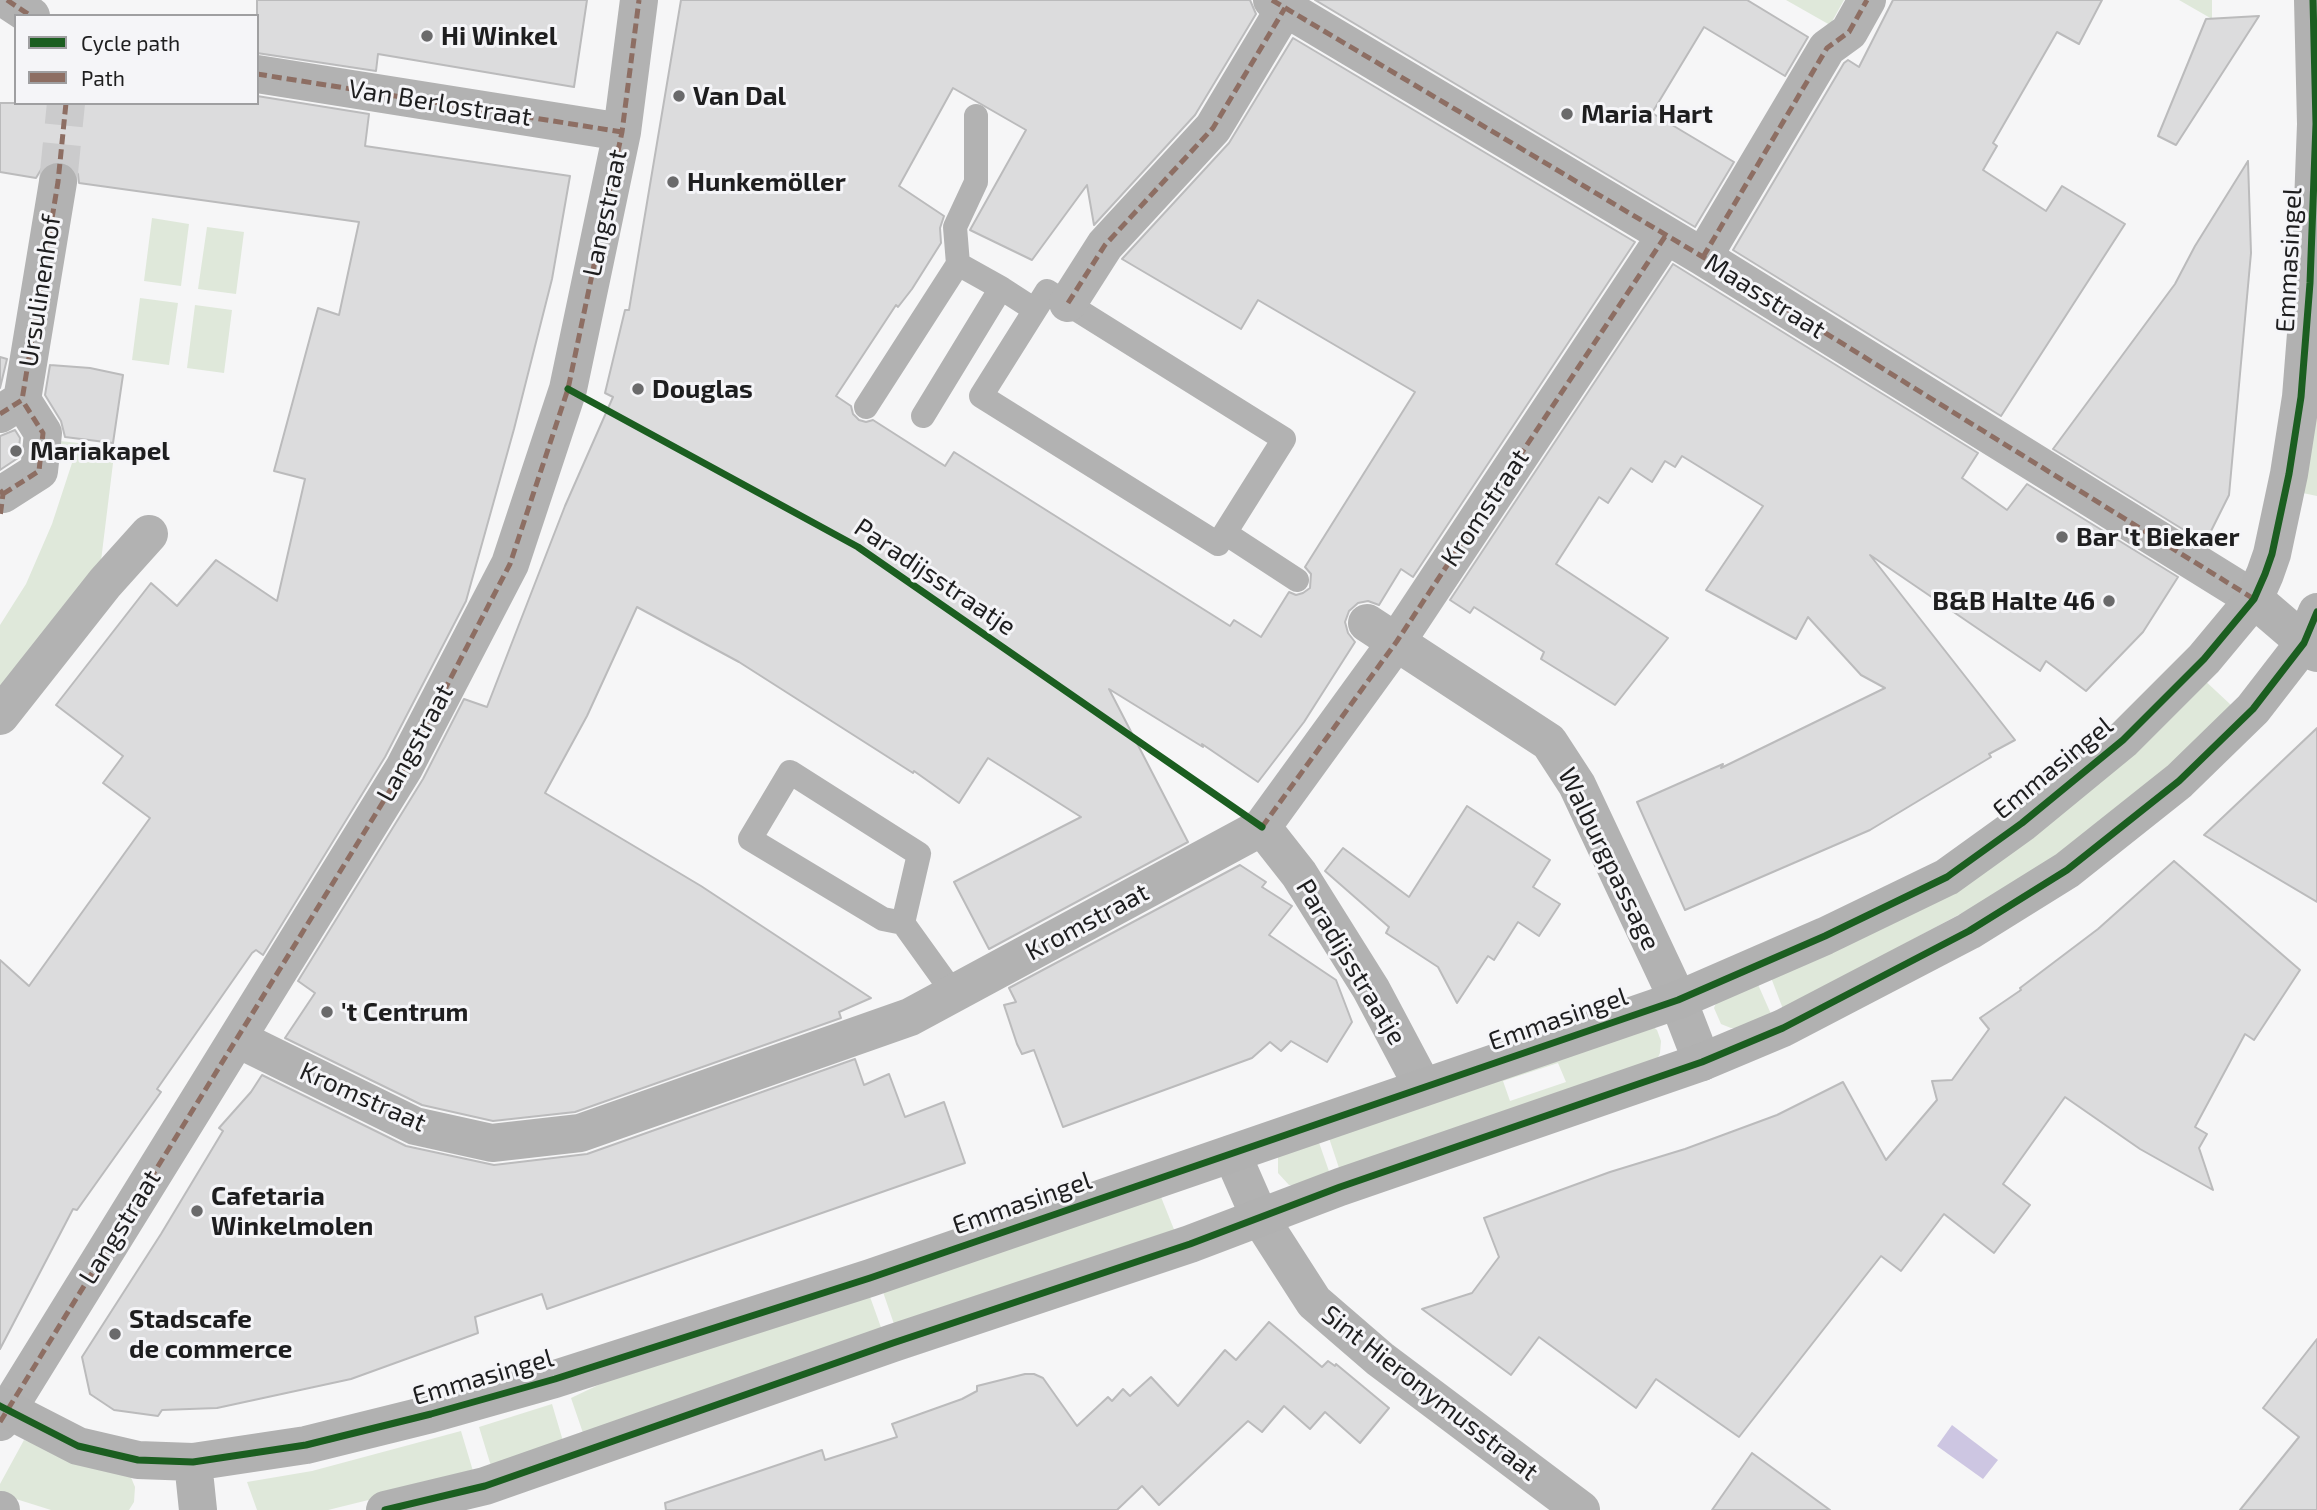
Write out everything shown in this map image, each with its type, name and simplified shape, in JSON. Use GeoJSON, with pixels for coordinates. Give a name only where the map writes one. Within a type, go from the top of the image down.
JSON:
{"type":"FeatureCollection","features":[{"type":"Feature","properties":{"kind":"street"},"geometry":{"type":"LineString","coordinates":[[7,0],[28,14]]}},
{"type":"Feature","properties":{"kind":"street","name":"Langstraat"},"geometry":{"type":"LineString","coordinates":[[2,1412],[238,1039],[404,768],[510,564],[568,389],[622,132],[639,0]]}},
{"type":"Feature","properties":{"kind":"street"},"geometry":{"type":"LineString","coordinates":[[1703,257],[1827,48],[1849,32],[1867,0]]}},
{"type":"Feature","properties":{"kind":"street","name":"Emmasingel"},"geometry":{"type":"LineString","coordinates":[[2,1412],[78,1446],[138,1460],[193,1462],[306,1445],[431,1414],[555,1379],[870,1278],[1678,1000],[1825,936],[1947,877],[2022,823],[2123,740],[2204,659],[2254,599],[2272,554],[2289,474],[2301,397],[2310,283],[2316,124],[2313,0]]}},
{"type":"Feature","properties":{"kind":"street"},"geometry":{"type":"LineString","coordinates":[[1052,307],[1213,128],[1279,4]]}},
{"type":"Feature","properties":{"kind":"street","name":"Maasstraat"},"geometry":{"type":"LineString","coordinates":[[1279,4],[1667,235],[2254,599]]}},
{"type":"Feature","properties":{"kind":"street","name":"Van Berlostraat"},"geometry":{"type":"LineString","coordinates":[[259,74],[622,132]]}},
{"type":"Feature","properties":{"kind":"street","name":"Ursulinenhof"},"geometry":{"type":"LineString","coordinates":[[1,500],[39,471],[43,433],[11,407],[58,182]]}},
{"type":"Feature","properties":{"kind":"street","name":"Kromstraat"},"geometry":{"type":"LineString","coordinates":[[238,1039],[415,1126],[492,1143],[580,1133],[910,1017],[1262,827],[1382,632],[1667,235]]}},
{"type":"Feature","properties":{"kind":"street"},"geometry":{"type":"LineString","coordinates":[[0,716],[105,583],[149,534]]}},
{"type":"Feature","properties":{"kind":"street"},"geometry":{"type":"LineString","coordinates":[[2254,599],[2317,597]]}},
{"type":"Feature","properties":{"kind":"street"},"geometry":{"type":"LineString","coordinates":[[384,1510],[478,1498],[893,1343],[1191,1244],[1340,1187],[1702,1062],[1783,1028],[1969,931],[2067,870],[2179,781],[2253,709],[2313,636],[2254,599]]}},
{"type":"Feature","properties":{"kind":"street","name":"Walburgpassage"},"geometry":{"type":"LineString","coordinates":[[1382,632],[1549,742],[1577,785],[1678,1000],[1702,1062]]}},
{"type":"Feature","properties":{"kind":"street","name":"Paradijsstraatje"},"geometry":{"type":"LineString","coordinates":[[1262,827],[1298,874],[1371,989],[1423,1087]]}},
{"type":"Feature","properties":{"kind":"street","name":"Sint Hieronymusstraat"},"geometry":{"type":"LineString","coordinates":[[1231,1154],[1260,1218],[1314,1302],[1380,1359],[1581,1510]]}},
{"type":"Feature","properties":{"kind":"street"},"geometry":{"type":"LineString","coordinates":[[193,1462],[198,1510]]}},
{"type":"Feature","properties":{"kind":"lane"},"geometry":{"type":"LineString","coordinates":[[866,407],[958,264],[955,227],[976,182],[976,116]]}},
{"type":"Feature","properties":{"kind":"lane"},"geometry":{"type":"LineString","coordinates":[[958,264],[1000,288],[1052,307],[1284,439],[1218,544],[981,396],[1052,307]]}},
{"type":"Feature","properties":{"kind":"lane"},"geometry":{"type":"LineString","coordinates":[[923,416],[1000,288]]}},
{"type":"Feature","properties":{"kind":"lane"},"geometry":{"type":"LineString","coordinates":[[1225,533],[1297,580]]}},
{"type":"Feature","properties":{"kind":"lane"},"geometry":{"type":"LineString","coordinates":[[904,923],[919,854],[790,772],[750,839],[883,919],[904,923],[954,994]]}},
{"type":"Feature","properties":{"kind":"shaded area"},"geometry":{"type":"Polygon","coordinates":[[[1786,0],[1844,0],[1830,25],[1786,0]]]}},
{"type":"Feature","properties":{"kind":"shaded area"},"geometry":{"type":"Polygon","coordinates":[[[2179,0],[2212,0],[2212,19],[2179,0]]]}},
{"type":"Feature","properties":{"kind":"shaded area"},"geometry":{"type":"Polygon","coordinates":[[[152,218],[189,224],[181,286],[144,281],[152,218]]]}},
{"type":"Feature","properties":{"kind":"shaded area"},"geometry":{"type":"Polygon","coordinates":[[[207,227],[244,232],[236,294],[198,289],[207,227]]]}},
{"type":"Feature","properties":{"kind":"shaded area"},"geometry":{"type":"Polygon","coordinates":[[[140,298],[178,303],[169,365],[132,360],[140,298]]]}},
{"type":"Feature","properties":{"kind":"shaded area"},"geometry":{"type":"Polygon","coordinates":[[[195,305],[232,310],[224,373],[187,368],[195,305]]]}},
{"type":"Feature","properties":{"kind":"shaded area"},"geometry":{"type":"Polygon","coordinates":[[[2317,336],[2317,496],[2298,492],[2317,336]]]}},
{"type":"Feature","properties":{"kind":"shaded area"},"geometry":{"type":"Polygon","coordinates":[[[60,441],[115,447],[99,577],[0,698],[0,625],[26,584],[52,524],[72,463],[59,459],[60,441]]]}},
{"type":"Feature","properties":{"kind":"shaded area"},"geometry":{"type":"Polygon","coordinates":[[[2201,677],[2231,705],[2194,744],[2046,868],[1783,1009],[1770,975],[1813,956],[2201,677]]]}},
{"type":"Feature","properties":{"kind":"shaded area"},"geometry":{"type":"Polygon","coordinates":[[[1756,980],[1771,1014],[1744,1028],[1731,1028],[1721,1024],[1714,1008],[1718,998],[1756,980]]]}},
{"type":"Feature","properties":{"kind":"shaded area"},"geometry":{"type":"Polygon","coordinates":[[[1650,1024],[1657,1030],[1661,1041],[1656,1062],[1341,1174],[1327,1132],[1650,1024]],[[1558,1063],[1503,1081],[1510,1101],[1566,1082],[1558,1063]]]}},
{"type":"Feature","properties":{"kind":"shaded area"},"geometry":{"type":"Polygon","coordinates":[[[1316,1134],[1331,1177],[1304,1186],[1289,1185],[1278,1173],[1278,1155],[1316,1134]]]}},
{"type":"Feature","properties":{"kind":"shaded area"},"geometry":{"type":"Polygon","coordinates":[[[1159,1192],[1175,1232],[895,1327],[882,1289],[1159,1192]]]}},
{"type":"Feature","properties":{"kind":"shaded area"},"geometry":{"type":"Polygon","coordinates":[[[869,1294],[883,1333],[583,1433],[571,1398],[634,1368],[869,1294]]]}},
{"type":"Feature","properties":{"kind":"shaded area"},"geometry":{"type":"Polygon","coordinates":[[[552,1404],[563,1441],[491,1466],[479,1427],[552,1404]]]}},
{"type":"Feature","properties":{"kind":"shaded area"},"geometry":{"type":"Polygon","coordinates":[[[1952,1425],[1998,1460],[1983,1479],[1937,1446],[1952,1425]]]}},
{"type":"Feature","properties":{"kind":"shaded area"},"geometry":{"type":"Polygon","coordinates":[[[461,1431],[473,1471],[328,1510],[257,1510],[247,1482],[312,1471],[461,1431]]]}},
{"type":"Feature","properties":{"kind":"shaded area"},"geometry":{"type":"Polygon","coordinates":[[[24,1440],[130,1475],[135,1487],[134,1502],[129,1510],[51,1510],[0,1494],[0,1484],[24,1440]]]}},
{"type":"Feature","properties":{"kind":"building"},"geometry":{"type":"Polygon","coordinates":[[[257,0],[587,0],[574,87],[378,54],[376,71],[259,53],[257,0]]]}},
{"type":"Feature","properties":{"kind":"building"},"geometry":{"type":"Polygon","coordinates":[[[681,0],[1250,0],[1256,14],[1195,115],[1094,225],[1087,185],[1032,260],[970,230],[1026,130],[953,88],[899,186],[944,216],[940,228],[941,243],[912,289],[898,307],[896,305],[836,396],[851,406],[853,414],[859,420],[873,420],[945,466],[954,452],[1230,626],[1234,620],[1261,637],[1289,592],[1296,595],[1310,588],[1311,574],[1305,567],[1415,392],[1258,300],[1241,329],[1122,259],[1229,143],[1293,38],[1635,242],[1413,577],[1401,569],[1379,605],[1368,601],[1358,603],[1349,611],[1345,622],[1348,633],[1355,642],[1304,722],[1258,782],[1202,744],[1203,747],[1109,689],[1188,842],[989,949],[954,882],[1081,817],[988,758],[959,803],[914,771],[913,773],[739,662],[637,607],[587,716],[545,793],[701,886],[871,998],[839,1012],[841,1018],[575,1112],[493,1121],[422,1105],[285,1038],[315,993],[298,981],[423,779],[464,699],[487,707],[565,506],[613,397],[605,393],[625,310],[629,310],[681,0]]]}},
{"type":"Feature","properties":{"kind":"building"},"geometry":{"type":"Polygon","coordinates":[[[1315,0],[1747,0],[1808,37],[1785,76],[1704,27],[1652,113],[1734,162],[1695,227],[1315,0]]]}},
{"type":"Feature","properties":{"kind":"building"},"geometry":{"type":"Polygon","coordinates":[[[1893,0],[2102,0],[2079,44],[2057,32],[1993,143],[1997,146],[1983,170],[2046,211],[2062,186],[2125,224],[2001,416],[1733,250],[1844,63],[1848,60],[1859,67],[1893,0]]]}},
{"type":"Feature","properties":{"kind":"building"},"geometry":{"type":"Polygon","coordinates":[[[2259,16],[2176,145],[2158,136],[2206,19],[2259,16]]]}},
{"type":"Feature","properties":{"kind":"building"},"geometry":{"type":"Polygon","coordinates":[[[259,96],[369,114],[365,146],[570,176],[552,279],[466,601],[385,757],[263,955],[256,950],[252,953],[157,1089],[161,1092],[77,1210],[73,1209],[0,1349],[0,960],[29,986],[150,818],[103,783],[123,756],[56,705],[151,583],[177,606],[216,560],[277,601],[305,479],[274,471],[318,308],[339,315],[359,222],[79,183],[78,174],[72,166],[61,160],[51,161],[42,168],[36,178],[0,172],[0,103],[259,105],[259,96]]]}},
{"type":"Feature","properties":{"kind":"building"},"geometry":{"type":"Polygon","coordinates":[[[2248,161],[2251,253],[2229,495],[2205,543],[2053,449],[2175,284],[2195,246],[2248,161]]]}},
{"type":"Feature","properties":{"kind":"building"},"geometry":{"type":"Polygon","coordinates":[[[1673,264],[1978,453],[1962,478],[2007,510],[2027,484],[2178,577],[2143,632],[2086,691],[2046,661],[2040,671],[1870,555],[2015,740],[1870,830],[1685,910],[1637,802],[1723,764],[1721,768],[1885,688],[1861,675],[1808,617],[1796,639],[1706,590],[1763,506],[1682,456],[1675,467],[1665,461],[1652,482],[1631,468],[1608,503],[1599,497],[1556,564],[1668,638],[1615,705],[1541,659],[1544,652],[1474,607],[1470,613],[1450,600],[1673,264]]]}},
{"type":"Feature","properties":{"kind":"building"},"geometry":{"type":"Polygon","coordinates":[[[0,357],[7,359],[0,388],[0,357]]]}},
{"type":"Feature","properties":{"kind":"building"},"geometry":{"type":"Polygon","coordinates":[[[50,365],[90,368],[123,375],[113,443],[65,437],[61,421],[45,395],[50,365]]]}},
{"type":"Feature","properties":{"kind":"building"},"geometry":{"type":"Polygon","coordinates":[[[15,430],[20,438],[18,458],[0,470],[0,436],[15,430]]]}},
{"type":"Feature","properties":{"kind":"building"},"geometry":{"type":"Polygon","coordinates":[[[2317,728],[2317,902],[2204,835],[2317,728]]]}},
{"type":"Feature","properties":{"kind":"building"},"geometry":{"type":"Polygon","coordinates":[[[1467,806],[1550,860],[1533,887],[1560,904],[1539,936],[1518,922],[1494,960],[1488,956],[1457,1003],[1438,967],[1386,933],[1389,927],[1325,871],[1343,848],[1409,897],[1467,806]]]}},
{"type":"Feature","properties":{"kind":"building"},"geometry":{"type":"Polygon","coordinates":[[[2174,861],[2300,970],[2254,1040],[2245,1034],[2195,1127],[2207,1134],[2199,1148],[2213,1190],[2140,1149],[2065,1097],[2003,1184],[2030,1205],[1994,1253],[1944,1214],[1901,1271],[1881,1256],[1739,1437],[1656,1379],[1636,1408],[1539,1337],[1511,1375],[1422,1309],[1472,1293],[1499,1257],[1484,1218],[1777,1115],[1843,1082],[1886,1160],[1937,1100],[1932,1081],[1952,1080],[1989,1029],[1980,1018],[2021,990],[2020,988],[2098,929],[2174,861]]]}},
{"type":"Feature","properties":{"kind":"building"},"geometry":{"type":"Polygon","coordinates":[[[1240,865],[1266,882],[1262,887],[1292,906],[1269,935],[1336,980],[1352,1022],[1327,1062],[1291,1041],[1281,1051],[1270,1042],[1252,1058],[1063,1127],[1034,1050],[1022,1054],[1017,1044],[1004,1005],[1016,1002],[1009,988],[1240,865]]]}},
{"type":"Feature","properties":{"kind":"building"},"geometry":{"type":"Polygon","coordinates":[[[855,1059],[864,1085],[889,1074],[905,1117],[944,1102],[965,1163],[547,1309],[542,1294],[475,1317],[478,1333],[351,1379],[217,1408],[162,1410],[158,1416],[114,1410],[90,1394],[82,1357],[223,1131],[219,1128],[251,1092],[262,1075],[406,1146],[494,1165],[587,1154],[855,1059]]]}},
{"type":"Feature","properties":{"kind":"building"},"geometry":{"type":"Polygon","coordinates":[[[1269,1322],[1322,1367],[1328,1361],[1335,1366],[1336,1364],[1389,1408],[1360,1443],[1325,1412],[1310,1429],[1284,1406],[1262,1432],[1248,1421],[1159,1505],[1142,1486],[1117,1510],[666,1510],[665,1503],[822,1450],[825,1460],[897,1437],[892,1424],[962,1399],[977,1391],[977,1386],[1025,1374],[1043,1378],[1077,1426],[1108,1397],[1112,1401],[1123,1389],[1130,1396],[1151,1377],[1178,1406],[1225,1350],[1236,1360],[1269,1322]]]}},
{"type":"Feature","properties":{"kind":"building"},"geometry":{"type":"Polygon","coordinates":[[[2317,1339],[2317,1510],[2240,1510],[2299,1437],[2263,1408],[2317,1339]]]}},
{"type":"Feature","properties":{"kind":"building"},"geometry":{"type":"Polygon","coordinates":[[[1752,1453],[1830,1510],[1712,1510],[1752,1453]]]}},
{"type":"Feature","properties":{"kind":"tunnel"},"geometry":{"type":"LineString","coordinates":[[58,182],[66,105]]}},
{"type":"Feature","properties":{"kind":"marked path"},"geometry":{"type":"LineString","coordinates":[[7,0],[28,14]]}},
{"type":"Feature","properties":{"kind":"marked path"},"geometry":{"type":"LineString","coordinates":[[0,1422],[404,768],[510,564],[568,389],[622,132],[639,0]]}},
{"type":"Feature","properties":{"kind":"marked path"},"geometry":{"type":"LineString","coordinates":[[1272,0],[1703,257],[2254,599]]}},
{"type":"Feature","properties":{"kind":"marked path"},"geometry":{"type":"LineString","coordinates":[[1703,257],[1827,48],[1849,32],[1867,0]]}},
{"type":"Feature","properties":{"kind":"marked path"},"geometry":{"type":"LineString","coordinates":[[1068,303],[1105,245],[1213,128],[1285,8]]}},
{"type":"Feature","properties":{"kind":"marked path"},"geometry":{"type":"LineString","coordinates":[[259,74],[622,132]]}},
{"type":"Feature","properties":{"kind":"marked path"},"geometry":{"type":"LineString","coordinates":[[0,414],[22,400],[58,182],[66,105]]}},
{"type":"Feature","properties":{"kind":"marked path"},"geometry":{"type":"LineString","coordinates":[[1262,827],[1397,641],[1666,235]]}},
{"type":"Feature","properties":{"kind":"marked path"},"geometry":{"type":"LineString","coordinates":[[3,494],[39,471],[43,433],[22,400]]}},
{"type":"Feature","properties":{"kind":"marked path"},"geometry":{"type":"LineString","coordinates":[[0,490],[3,494],[0,517]]}},
{"type":"Feature","properties":{"kind":"cycle path"},"geometry":{"type":"LineString","coordinates":[[0,1406],[78,1446],[138,1460],[193,1462],[306,1445],[431,1414],[555,1379],[870,1278],[1678,1000],[1825,936],[1947,877],[2022,823],[2123,740],[2204,659],[2254,599],[2265,574],[2272,554],[2289,474],[2301,397],[2310,283],[2316,124],[2313,0]]}},
{"type":"Feature","properties":{"kind":"cycle path"},"geometry":{"type":"LineString","coordinates":[[568,389],[858,547],[1262,827]]}},
{"type":"Feature","properties":{"kind":"cycle path"},"geometry":{"type":"LineString","coordinates":[[385,1510],[485,1486],[893,1343],[1190,1244],[1340,1187],[1702,1062],[1783,1028],[1969,931],[2067,870],[2179,781],[2253,709],[2304,643],[2317,612]]}},
{"type":"Feature","properties":{"kind":"place","name":"Hi Winkel"},"geometry":{"type":"Point","coordinates":[427,36]}},
{"type":"Feature","properties":{"kind":"place","name":"Van Dal"},"geometry":{"type":"Point","coordinates":[679,96]}},
{"type":"Feature","properties":{"kind":"place","name":"Maria Hart"},"geometry":{"type":"Point","coordinates":[1567,114]}},
{"type":"Feature","properties":{"kind":"place","name":"Hunkemöller"},"geometry":{"type":"Point","coordinates":[673,182]}},
{"type":"Feature","properties":{"kind":"place","name":"Douglas"},"geometry":{"type":"Point","coordinates":[638,389]}},
{"type":"Feature","properties":{"kind":"place","name":"Mariakapel"},"geometry":{"type":"Point","coordinates":[16,451]}},
{"type":"Feature","properties":{"kind":"place","name":"Bar 't Biekaer"},"geometry":{"type":"Point","coordinates":[2062,537]}},
{"type":"Feature","properties":{"kind":"place","name":"B&B Halte 46"},"geometry":{"type":"Point","coordinates":[2109,601]}},
{"type":"Feature","properties":{"kind":"place","name":"'t Centrum"},"geometry":{"type":"Point","coordinates":[327,1012]}},
{"type":"Feature","properties":{"kind":"place","name":"Cafetaria Winkelmolen"},"geometry":{"type":"Point","coordinates":[197,1211]}},
{"type":"Feature","properties":{"kind":"place","name":"Stadscafe de commerce"},"geometry":{"type":"Point","coordinates":[115,1334]}}]}
